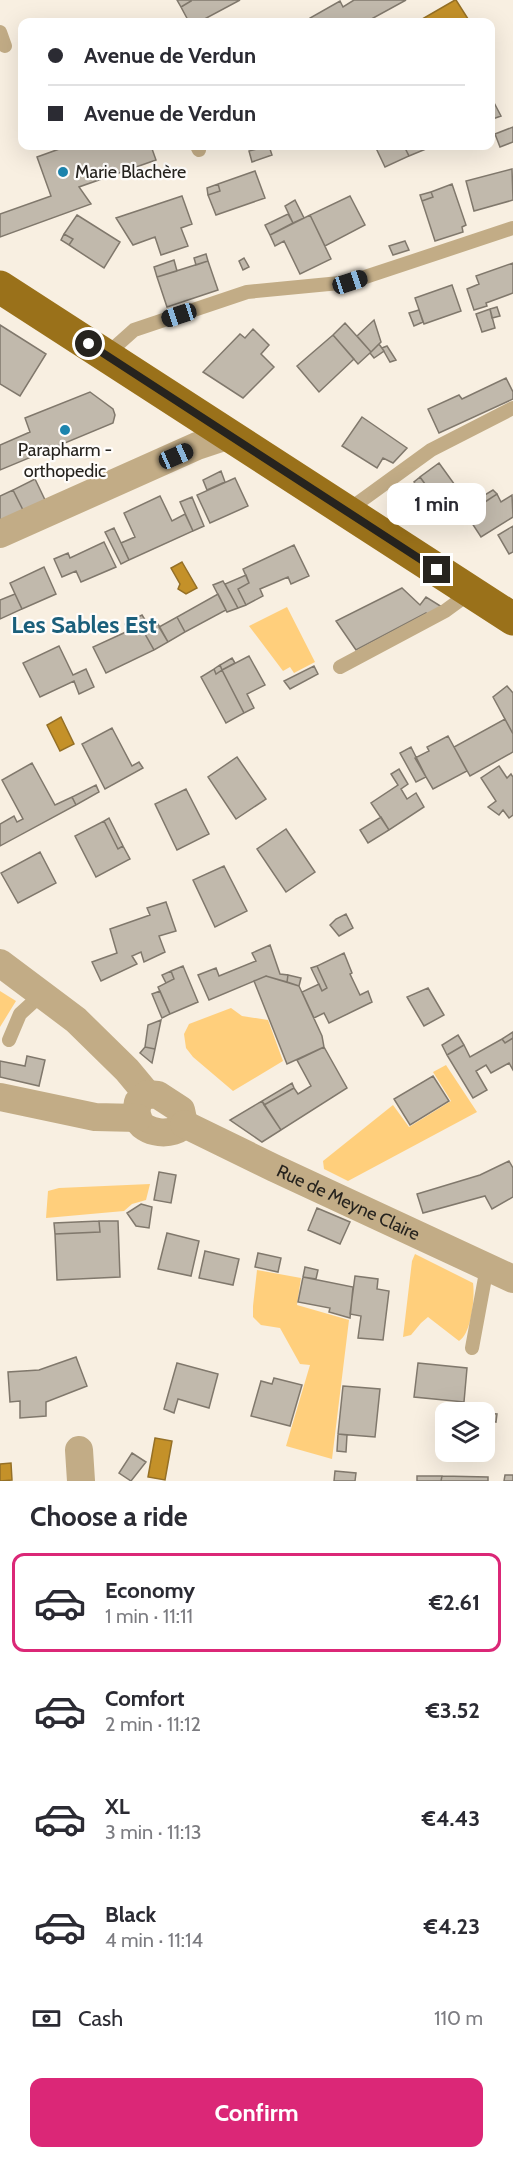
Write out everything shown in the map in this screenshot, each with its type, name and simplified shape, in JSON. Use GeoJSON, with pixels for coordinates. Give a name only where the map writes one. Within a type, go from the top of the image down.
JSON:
{"type":"FeatureCollection","features":[{"type":"Feature","properties":{"kind":"main road"},"geometry":{"type":"LineString","coordinates":[[2,290],[513,619]]}},
{"type":"Feature","properties":{"kind":"street"},"geometry":{"type":"LineString","coordinates":[[0,534],[197,447],[230,435]]}},
{"type":"Feature","properties":{"kind":"street"},"geometry":{"type":"LineString","coordinates":[[0,963],[43,993],[76,1020],[127,1070],[142,1106]]}},
{"type":"Feature","properties":{"kind":"street","name":"Rue de Meyne Claire"},"geometry":{"type":"LineString","coordinates":[[0,1097],[95,1117],[142,1106],[140,1122],[153,1131],[175,1132],[184,1124],[513,1279]]}},
{"type":"Feature","properties":{"kind":"street"},"geometry":{"type":"LineString","coordinates":[[79,1450],[81,1481]]}},
{"type":"Feature","properties":{"kind":"lane"},"geometry":{"type":"LineString","coordinates":[[0,32],[5,46]]}},
{"type":"Feature","properties":{"kind":"lane"},"geometry":{"type":"LineString","coordinates":[[106,355],[134,330],[247,292],[350,282],[513,228]]}},
{"type":"Feature","properties":{"kind":"lane"},"geometry":{"type":"LineString","coordinates":[[346,511],[430,450],[513,408]]}},
{"type":"Feature","properties":{"kind":"lane"},"geometry":{"type":"LineString","coordinates":[[340,667],[445,611],[471,592]]}},
{"type":"Feature","properties":{"kind":"lane"},"geometry":{"type":"LineString","coordinates":[[9,1040],[20,1014],[43,993]]}},
{"type":"Feature","properties":{"kind":"lane"},"geometry":{"type":"LineString","coordinates":[[472,1348],[487,1267]]}},
{"type":"Feature","properties":{"kind":"shaded area"},"geometry":{"type":"Polygon","coordinates":[[[455,0],[467,18],[424,18],[455,0]]]}},
{"type":"Feature","properties":{"kind":"shaded area"},"geometry":{"type":"Polygon","coordinates":[[[182,562],[197,588],[186,594],[178,589],[180,584],[171,568],[182,562]]]}},
{"type":"Feature","properties":{"kind":"shaded area"},"geometry":{"type":"Polygon","coordinates":[[[287,607],[315,662],[294,673],[290,667],[283,671],[249,626],[287,607]]]}},
{"type":"Feature","properties":{"kind":"shaded area"},"geometry":{"type":"Polygon","coordinates":[[[61,717],[74,744],[60,751],[47,725],[61,717]]]}},
{"type":"Feature","properties":{"kind":"shaded area"},"geometry":{"type":"Polygon","coordinates":[[[0,991],[16,1001],[0,1027],[0,991]]]}},
{"type":"Feature","properties":{"kind":"shaded area"},"geometry":{"type":"Polygon","coordinates":[[[231,1008],[242,1016],[268,1020],[283,1061],[233,1091],[193,1057],[186,1048],[184,1034],[189,1024],[231,1008]]]}},
{"type":"Feature","properties":{"kind":"shaded area"},"geometry":{"type":"Polygon","coordinates":[[[446,1065],[477,1112],[348,1181],[324,1169],[323,1161],[393,1105],[409,1127],[451,1101],[433,1072],[446,1065]]]}},
{"type":"Feature","properties":{"kind":"shaded area"},"geometry":{"type":"Polygon","coordinates":[[[150,1184],[146,1200],[132,1204],[124,1211],[46,1218],[48,1191],[59,1188],[150,1184]]]}},
{"type":"Feature","properties":{"kind":"shaded area"},"geometry":{"type":"Polygon","coordinates":[[[415,1254],[473,1283],[470,1323],[459,1341],[428,1317],[411,1335],[403,1337],[412,1261],[415,1254]]]}},
{"type":"Feature","properties":{"kind":"shaded area"},"geometry":{"type":"Polygon","coordinates":[[[257,1270],[301,1278],[297,1305],[349,1320],[332,1459],[286,1446],[310,1365],[300,1364],[280,1328],[261,1325],[253,1317],[257,1270]]]}},
{"type":"Feature","properties":{"kind":"shaded area"},"geometry":{"type":"Polygon","coordinates":[[[155,1438],[172,1441],[165,1480],[148,1477],[155,1438]]]}},
{"type":"Feature","properties":{"kind":"shaded area"},"geometry":{"type":"Polygon","coordinates":[[[11,1463],[12,1480],[0,1481],[0,1464],[11,1463]]]}},
{"type":"Feature","properties":{"kind":"building"},"geometry":{"type":"Polygon","coordinates":[[[177,0],[190,0],[191,1],[181,7],[177,0]]]}},
{"type":"Feature","properties":{"kind":"building"},"geometry":{"type":"Polygon","coordinates":[[[240,0],[206,18],[187,18],[181,7],[191,1],[240,0]]]}},
{"type":"Feature","properties":{"kind":"building"},"geometry":{"type":"Polygon","coordinates":[[[354,0],[406,0],[373,18],[310,18],[340,1],[343,7],[354,0]]]}},
{"type":"Feature","properties":{"kind":"building"},"geometry":{"type":"Polygon","coordinates":[[[495,105],[501,116],[495,118],[495,105]]]}},
{"type":"Feature","properties":{"kind":"building"},"geometry":{"type":"Polygon","coordinates":[[[513,127],[513,142],[500,147],[495,134],[513,127]]]}},
{"type":"Feature","properties":{"kind":"building"},"geometry":{"type":"Polygon","coordinates":[[[56,150],[152,150],[156,160],[79,187],[91,204],[0,237],[0,214],[51,196],[37,157],[56,150]]]}},
{"type":"Feature","properties":{"kind":"building"},"geometry":{"type":"Polygon","coordinates":[[[270,150],[272,155],[252,162],[249,151],[270,150]]]}},
{"type":"Feature","properties":{"kind":"building"},"geometry":{"type":"Polygon","coordinates":[[[377,150],[406,150],[409,156],[385,167],[377,150]]]}},
{"type":"Feature","properties":{"kind":"building"},"geometry":{"type":"Polygon","coordinates":[[[406,150],[423,150],[409,156],[406,150]]]}},
{"type":"Feature","properties":{"kind":"building"},"geometry":{"type":"Polygon","coordinates":[[[512,169],[513,200],[474,211],[466,181],[512,169]]]}},
{"type":"Feature","properties":{"kind":"building"},"geometry":{"type":"Polygon","coordinates":[[[255,171],[265,198],[216,215],[208,195],[220,191],[218,184],[255,171]]]}},
{"type":"Feature","properties":{"kind":"building"},"geometry":{"type":"Polygon","coordinates":[[[218,184],[220,191],[208,195],[207,188],[218,184]]]}},
{"type":"Feature","properties":{"kind":"building"},"geometry":{"type":"Polygon","coordinates":[[[452,184],[466,225],[462,227],[463,232],[435,241],[422,201],[433,197],[431,192],[452,184]]]}},
{"type":"Feature","properties":{"kind":"building"},"geometry":{"type":"Polygon","coordinates":[[[431,192],[433,197],[422,201],[420,195],[431,192]]]}},
{"type":"Feature","properties":{"kind":"building"},"geometry":{"type":"Polygon","coordinates":[[[182,196],[192,224],[181,228],[188,246],[161,255],[155,237],[133,245],[116,218],[182,196]]]}},
{"type":"Feature","properties":{"kind":"building"},"geometry":{"type":"Polygon","coordinates":[[[350,196],[365,225],[325,246],[310,215],[350,196]]]}},
{"type":"Feature","properties":{"kind":"building"},"geometry":{"type":"Polygon","coordinates":[[[295,200],[304,218],[293,223],[285,206],[295,200]]]}},
{"type":"Feature","properties":{"kind":"building"},"geometry":{"type":"Polygon","coordinates":[[[288,214],[293,223],[270,235],[265,225],[288,214]]]}},
{"type":"Feature","properties":{"kind":"building"},"geometry":{"type":"Polygon","coordinates":[[[77,215],[120,242],[104,268],[69,245],[73,239],[64,234],[77,215]]]}},
{"type":"Feature","properties":{"kind":"building"},"geometry":{"type":"Polygon","coordinates":[[[310,215],[331,259],[300,274],[284,241],[275,246],[270,235],[310,215]]]}},
{"type":"Feature","properties":{"kind":"building"},"geometry":{"type":"Polygon","coordinates":[[[64,234],[73,239],[69,245],[61,240],[64,234]]]}},
{"type":"Feature","properties":{"kind":"building"},"geometry":{"type":"Polygon","coordinates":[[[405,241],[409,250],[393,255],[389,246],[405,241]]]}},
{"type":"Feature","properties":{"kind":"building"},"geometry":{"type":"Polygon","coordinates":[[[206,254],[208,261],[196,265],[194,258],[206,254]]]}},
{"type":"Feature","properties":{"kind":"building"},"geometry":{"type":"Polygon","coordinates":[[[244,258],[249,267],[243,270],[239,261],[244,258]]]}},
{"type":"Feature","properties":{"kind":"building"},"geometry":{"type":"Polygon","coordinates":[[[174,260],[177,271],[157,277],[154,267],[174,260]]]}},
{"type":"Feature","properties":{"kind":"building"},"geometry":{"type":"Polygon","coordinates":[[[208,261],[218,290],[167,307],[157,277],[208,261]]]}},
{"type":"Feature","properties":{"kind":"building"},"geometry":{"type":"Polygon","coordinates":[[[513,263],[513,293],[474,310],[467,289],[479,284],[476,276],[513,263]]]}},
{"type":"Feature","properties":{"kind":"building"},"geometry":{"type":"Polygon","coordinates":[[[452,285],[461,311],[424,324],[415,298],[452,285]]]}},
{"type":"Feature","properties":{"kind":"building"},"geometry":{"type":"Polygon","coordinates":[[[497,307],[500,316],[492,318],[490,309],[497,307]]]}},
{"type":"Feature","properties":{"kind":"building"},"geometry":{"type":"Polygon","coordinates":[[[490,309],[495,328],[482,332],[476,314],[490,309]]]}},
{"type":"Feature","properties":{"kind":"building"},"geometry":{"type":"Polygon","coordinates":[[[419,310],[423,322],[414,326],[409,313],[419,310]]]}},
{"type":"Feature","properties":{"kind":"building"},"geometry":{"type":"Polygon","coordinates":[[[374,320],[381,342],[371,352],[357,336],[374,320]]]}},
{"type":"Feature","properties":{"kind":"building"},"geometry":{"type":"Polygon","coordinates":[[[345,323],[371,352],[358,364],[333,335],[345,323]]]}},
{"type":"Feature","properties":{"kind":"building"},"geometry":{"type":"Polygon","coordinates":[[[0,325],[46,354],[20,396],[0,384],[0,325]]]}},
{"type":"Feature","properties":{"kind":"building"},"geometry":{"type":"Polygon","coordinates":[[[253,329],[269,345],[261,354],[274,367],[243,398],[203,372],[240,334],[245,338],[253,329]]]}},
{"type":"Feature","properties":{"kind":"building"},"geometry":{"type":"Polygon","coordinates":[[[333,335],[354,359],[319,392],[297,366],[333,335]]]}},
{"type":"Feature","properties":{"kind":"building"},"geometry":{"type":"Polygon","coordinates":[[[379,344],[384,351],[374,358],[370,353],[379,344]]]}},
{"type":"Feature","properties":{"kind":"building"},"geometry":{"type":"Polygon","coordinates":[[[387,346],[396,360],[390,362],[382,348],[387,346]]]}},
{"type":"Feature","properties":{"kind":"building"},"geometry":{"type":"Polygon","coordinates":[[[506,378],[513,392],[513,399],[439,433],[428,409],[459,395],[462,399],[506,378]]]}},
{"type":"Feature","properties":{"kind":"building","name":"Parapharm - orthopedic"},"geometry":{"type":"Polygon","coordinates":[[[90,392],[113,409],[115,415],[113,423],[0,470],[0,445],[30,432],[25,418],[90,392]]]}},
{"type":"Feature","properties":{"kind":"building"},"geometry":{"type":"Polygon","coordinates":[[[362,417],[407,448],[393,463],[383,458],[377,468],[342,446],[362,417]]]}},
{"type":"Feature","properties":{"kind":"building"},"geometry":{"type":"Polygon","coordinates":[[[439,463],[460,492],[441,506],[420,477],[439,463]]]}},
{"type":"Feature","properties":{"kind":"building"},"geometry":{"type":"Polygon","coordinates":[[[221,471],[225,482],[207,490],[203,480],[221,471]]]}},
{"type":"Feature","properties":{"kind":"building"},"geometry":{"type":"Polygon","coordinates":[[[420,477],[432,494],[426,499],[414,482],[420,477]]]}},
{"type":"Feature","properties":{"kind":"building"},"geometry":{"type":"Polygon","coordinates":[[[235,478],[248,506],[210,523],[197,495],[235,478]]]}},
{"type":"Feature","properties":{"kind":"building"},"geometry":{"type":"Polygon","coordinates":[[[35,479],[46,502],[26,516],[13,490],[35,479]]]}},
{"type":"Feature","properties":{"kind":"building"},"geometry":{"type":"Polygon","coordinates":[[[13,490],[26,516],[0,523],[0,496],[13,490]]]}},
{"type":"Feature","properties":{"kind":"building"},"geometry":{"type":"Polygon","coordinates":[[[493,490],[497,494],[481,505],[478,499],[493,490]]]}},
{"type":"Feature","properties":{"kind":"building"},"geometry":{"type":"Polygon","coordinates":[[[497,494],[501,502],[512,495],[513,517],[481,537],[466,514],[497,494]]]}},
{"type":"Feature","properties":{"kind":"building"},"geometry":{"type":"Polygon","coordinates":[[[160,496],[172,521],[185,514],[193,531],[129,560],[121,543],[135,537],[124,513],[160,496]]]}},
{"type":"Feature","properties":{"kind":"building"},"geometry":{"type":"Polygon","coordinates":[[[192,497],[204,526],[193,531],[180,502],[192,497]]]}},
{"type":"Feature","properties":{"kind":"building"},"geometry":{"type":"Polygon","coordinates":[[[513,526],[513,552],[509,554],[498,535],[513,526]]]}},
{"type":"Feature","properties":{"kind":"building"},"geometry":{"type":"Polygon","coordinates":[[[114,528],[129,560],[121,564],[105,532],[114,528]]]}},
{"type":"Feature","properties":{"kind":"building"},"geometry":{"type":"Polygon","coordinates":[[[104,542],[116,567],[81,582],[76,571],[62,577],[54,559],[68,553],[70,558],[104,542]]]}},
{"type":"Feature","properties":{"kind":"building"},"geometry":{"type":"Polygon","coordinates":[[[294,545],[309,576],[291,584],[288,577],[260,589],[263,596],[246,605],[238,589],[249,583],[243,569],[294,545]]]}},
{"type":"Feature","properties":{"kind":"building"},"geometry":{"type":"Polygon","coordinates":[[[44,567],[56,594],[22,609],[10,583],[44,567]]]}},
{"type":"Feature","properties":{"kind":"building"},"geometry":{"type":"Polygon","coordinates":[[[246,575],[249,583],[238,589],[246,605],[238,608],[225,584],[246,575]]]}},
{"type":"Feature","properties":{"kind":"building"},"geometry":{"type":"Polygon","coordinates":[[[223,581],[238,608],[227,612],[213,585],[223,581]]]}},
{"type":"Feature","properties":{"kind":"building"},"geometry":{"type":"Polygon","coordinates":[[[402,588],[420,605],[426,597],[442,607],[356,650],[336,621],[402,588]]]}},
{"type":"Feature","properties":{"kind":"building"},"geometry":{"type":"Polygon","coordinates":[[[15,594],[22,609],[0,619],[0,600],[15,594]]]}},
{"type":"Feature","properties":{"kind":"building"},"geometry":{"type":"Polygon","coordinates":[[[218,594],[226,610],[185,632],[177,617],[218,594]]]}},
{"type":"Feature","properties":{"kind":"building"},"geometry":{"type":"Polygon","coordinates":[[[142,615],[150,628],[158,624],[168,642],[154,650],[136,618],[142,615]]]}},
{"type":"Feature","properties":{"kind":"building"},"geometry":{"type":"Polygon","coordinates":[[[177,617],[185,632],[168,642],[159,627],[177,617]]]}},
{"type":"Feature","properties":{"kind":"building"},"geometry":{"type":"Polygon","coordinates":[[[136,618],[154,650],[106,673],[93,647],[128,631],[125,624],[136,618]]]}},
{"type":"Feature","properties":{"kind":"building"},"geometry":{"type":"Polygon","coordinates":[[[59,646],[73,675],[86,669],[94,687],[79,694],[74,681],[40,697],[23,663],[59,646]]]}},
{"type":"Feature","properties":{"kind":"building"},"geometry":{"type":"Polygon","coordinates":[[[249,656],[265,685],[247,694],[254,708],[244,713],[222,670],[249,656]]]}},
{"type":"Feature","properties":{"kind":"building"},"geometry":{"type":"Polygon","coordinates":[[[232,658],[235,663],[222,670],[220,665],[232,658]]]}},
{"type":"Feature","properties":{"kind":"building"},"geometry":{"type":"Polygon","coordinates":[[[220,665],[222,670],[216,674],[214,669],[220,665]]]}},
{"type":"Feature","properties":{"kind":"building"},"geometry":{"type":"Polygon","coordinates":[[[314,666],[318,674],[290,689],[284,681],[314,666]]]}},
{"type":"Feature","properties":{"kind":"building"},"geometry":{"type":"Polygon","coordinates":[[[214,669],[216,674],[222,670],[244,713],[226,723],[201,677],[214,669]]]}},
{"type":"Feature","properties":{"kind":"building"},"geometry":{"type":"Polygon","coordinates":[[[507,686],[513,693],[513,734],[493,697],[507,686]]]}},
{"type":"Feature","properties":{"kind":"building"},"geometry":{"type":"Polygon","coordinates":[[[505,719],[513,734],[513,752],[470,776],[454,747],[505,719]]]}},
{"type":"Feature","properties":{"kind":"building"},"geometry":{"type":"Polygon","coordinates":[[[112,728],[132,766],[139,762],[143,768],[105,789],[82,744],[112,728]]]}},
{"type":"Feature","properties":{"kind":"building"},"geometry":{"type":"Polygon","coordinates":[[[448,736],[467,771],[433,789],[415,758],[429,751],[427,747],[448,736]]]}},
{"type":"Feature","properties":{"kind":"building"},"geometry":{"type":"Polygon","coordinates":[[[411,747],[426,777],[416,782],[400,753],[411,747]]]}},
{"type":"Feature","properties":{"kind":"building"},"geometry":{"type":"Polygon","coordinates":[[[237,757],[266,799],[236,819],[208,777],[237,757]]]}},
{"type":"Feature","properties":{"kind":"building"},"geometry":{"type":"Polygon","coordinates":[[[32,763],[55,805],[72,797],[76,805],[0,846],[0,824],[14,816],[17,822],[23,819],[2,780],[32,763]]]}},
{"type":"Feature","properties":{"kind":"building"},"geometry":{"type":"Polygon","coordinates":[[[499,766],[507,778],[511,774],[513,777],[513,815],[509,818],[503,810],[499,815],[488,807],[496,801],[481,778],[499,766]]]}},
{"type":"Feature","properties":{"kind":"building"},"geometry":{"type":"Polygon","coordinates":[[[399,769],[408,784],[401,789],[407,799],[416,793],[424,807],[389,830],[371,803],[398,785],[391,774],[399,769]]]}},
{"type":"Feature","properties":{"kind":"building"},"geometry":{"type":"Polygon","coordinates":[[[96,785],[99,792],[76,805],[72,797],[96,785]]]}},
{"type":"Feature","properties":{"kind":"building"},"geometry":{"type":"Polygon","coordinates":[[[186,789],[209,834],[177,850],[155,804],[186,789]]]}},
{"type":"Feature","properties":{"kind":"building"},"geometry":{"type":"Polygon","coordinates":[[[381,817],[389,830],[368,843],[360,830],[381,817]]]}},
{"type":"Feature","properties":{"kind":"building"},"geometry":{"type":"Polygon","coordinates":[[[109,818],[123,846],[118,849],[104,821],[109,818]]]}},
{"type":"Feature","properties":{"kind":"building"},"geometry":{"type":"Polygon","coordinates":[[[104,821],[118,849],[123,846],[130,859],[96,877],[75,836],[104,821]]]}},
{"type":"Feature","properties":{"kind":"building"},"geometry":{"type":"Polygon","coordinates":[[[286,829],[315,872],[286,892],[257,849],[286,829]]]}},
{"type":"Feature","properties":{"kind":"building"},"geometry":{"type":"Polygon","coordinates":[[[40,852],[56,883],[18,903],[1,873],[40,852]]]}},
{"type":"Feature","properties":{"kind":"building"},"geometry":{"type":"Polygon","coordinates":[[[224,866],[247,911],[215,927],[193,880],[224,866]]]}},
{"type":"Feature","properties":{"kind":"building"},"geometry":{"type":"Polygon","coordinates":[[[166,902],[176,931],[159,936],[165,952],[144,962],[141,952],[132,956],[137,964],[101,981],[92,962],[117,953],[110,929],[150,915],[147,908],[166,902]]]}},
{"type":"Feature","properties":{"kind":"building"},"geometry":{"type":"Polygon","coordinates":[[[346,914],[353,928],[339,936],[330,925],[346,914]]]}},
{"type":"Feature","properties":{"kind":"building"},"geometry":{"type":"Polygon","coordinates":[[[270,945],[280,974],[288,975],[287,982],[266,976],[209,1000],[198,975],[216,968],[219,976],[256,961],[252,953],[270,945]]]}},
{"type":"Feature","properties":{"kind":"building"},"geometry":{"type":"Polygon","coordinates":[[[344,953],[352,973],[350,974],[360,995],[368,991],[372,1002],[329,1023],[324,1013],[314,1018],[302,992],[319,984],[322,991],[327,988],[317,966],[344,953]]]}},
{"type":"Feature","properties":{"kind":"building"},"geometry":{"type":"Polygon","coordinates":[[[183,966],[198,1002],[170,1014],[158,987],[174,979],[171,971],[183,966]]]}},
{"type":"Feature","properties":{"kind":"building"},"geometry":{"type":"Polygon","coordinates":[[[317,966],[327,988],[322,991],[311,968],[317,966]]]}},
{"type":"Feature","properties":{"kind":"building"},"geometry":{"type":"Polygon","coordinates":[[[171,971],[174,979],[166,983],[162,975],[171,971]]]}},
{"type":"Feature","properties":{"kind":"building"},"geometry":{"type":"Polygon","coordinates":[[[288,975],[301,978],[299,986],[287,982],[288,975]]]}},
{"type":"Feature","properties":{"kind":"building"},"geometry":{"type":"Polygon","coordinates":[[[266,976],[299,986],[322,1036],[324,1047],[287,1064],[254,981],[266,976]]]}},
{"type":"Feature","properties":{"kind":"building"},"geometry":{"type":"Polygon","coordinates":[[[428,988],[444,1015],[424,1026],[407,997],[428,988]]]}},
{"type":"Feature","properties":{"kind":"building"},"geometry":{"type":"Polygon","coordinates":[[[160,991],[170,1014],[162,1018],[152,994],[160,991]]]}},
{"type":"Feature","properties":{"kind":"building"},"geometry":{"type":"Polygon","coordinates":[[[161,1020],[155,1049],[145,1047],[148,1025],[161,1020]]]}},
{"type":"Feature","properties":{"kind":"building"},"geometry":{"type":"Polygon","coordinates":[[[513,1032],[513,1038],[505,1043],[502,1039],[513,1032]]]}},
{"type":"Feature","properties":{"kind":"building"},"geometry":{"type":"Polygon","coordinates":[[[458,1035],[464,1045],[447,1055],[442,1045],[458,1035]]]}},
{"type":"Feature","properties":{"kind":"building"},"geometry":{"type":"Polygon","coordinates":[[[513,1038],[513,1070],[509,1063],[491,1073],[486,1065],[476,1071],[487,1090],[473,1098],[447,1055],[464,1045],[470,1057],[502,1039],[505,1043],[513,1038]]]}},
{"type":"Feature","properties":{"kind":"building"},"geometry":{"type":"Polygon","coordinates":[[[145,1047],[155,1049],[152,1063],[140,1053],[145,1047]]]}},
{"type":"Feature","properties":{"kind":"building"},"geometry":{"type":"Polygon","coordinates":[[[324,1047],[347,1088],[281,1130],[264,1105],[294,1088],[298,1094],[311,1086],[297,1060],[324,1047]]]}},
{"type":"Feature","properties":{"kind":"building"},"geometry":{"type":"Polygon","coordinates":[[[27,1056],[45,1060],[39,1086],[0,1077],[0,1061],[25,1066],[27,1056]]]}},
{"type":"Feature","properties":{"kind":"building"},"geometry":{"type":"Polygon","coordinates":[[[433,1076],[449,1101],[410,1125],[394,1099],[433,1076]]]}},
{"type":"Feature","properties":{"kind":"building"},"geometry":{"type":"Polygon","coordinates":[[[292,1083],[294,1088],[264,1105],[262,1101],[292,1083]]]}},
{"type":"Feature","properties":{"kind":"building"},"geometry":{"type":"Polygon","coordinates":[[[262,1101],[281,1130],[262,1142],[230,1120],[262,1101]]]}},
{"type":"Feature","properties":{"kind":"building"},"geometry":{"type":"Polygon","coordinates":[[[509,1161],[513,1168],[513,1197],[492,1209],[485,1196],[423,1213],[417,1194],[480,1175],[509,1161]]]}},
{"type":"Feature","properties":{"kind":"building"},"geometry":{"type":"Polygon","coordinates":[[[159,1172],[176,1175],[171,1203],[154,1200],[159,1172]]]}},
{"type":"Feature","properties":{"kind":"building"},"geometry":{"type":"Polygon","coordinates":[[[141,1204],[152,1207],[149,1228],[136,1226],[127,1213],[141,1204]]]}},
{"type":"Feature","properties":{"kind":"building"},"geometry":{"type":"Polygon","coordinates":[[[317,1208],[350,1222],[340,1244],[308,1230],[317,1208]]]}},
{"type":"Feature","properties":{"kind":"building"},"geometry":{"type":"Polygon","coordinates":[[[99,1221],[118,1221],[120,1277],[57,1280],[55,1234],[100,1232],[99,1221]]]}},
{"type":"Feature","properties":{"kind":"building"},"geometry":{"type":"Polygon","coordinates":[[[99,1221],[100,1232],[55,1234],[54,1223],[99,1221]]]}},
{"type":"Feature","properties":{"kind":"building"},"geometry":{"type":"Polygon","coordinates":[[[167,1233],[199,1241],[191,1276],[158,1269],[167,1233]]]}},
{"type":"Feature","properties":{"kind":"building"},"geometry":{"type":"Polygon","coordinates":[[[205,1251],[239,1259],[233,1285],[199,1278],[205,1251]]]}},
{"type":"Feature","properties":{"kind":"building"},"geometry":{"type":"Polygon","coordinates":[[[258,1253],[281,1258],[278,1272],[255,1267],[258,1253]]]}},
{"type":"Feature","properties":{"kind":"building"},"geometry":{"type":"Polygon","coordinates":[[[305,1267],[318,1270],[316,1279],[303,1277],[305,1267]]]}},
{"type":"Feature","properties":{"kind":"building"},"geometry":{"type":"Polygon","coordinates":[[[355,1276],[378,1279],[377,1289],[389,1291],[383,1340],[358,1338],[361,1316],[350,1314],[355,1276]]]}},
{"type":"Feature","properties":{"kind":"building"},"geometry":{"type":"Polygon","coordinates":[[[303,1277],[353,1287],[350,1318],[329,1312],[330,1308],[298,1302],[303,1277]]]}},
{"type":"Feature","properties":{"kind":"building"},"geometry":{"type":"Polygon","coordinates":[[[76,1357],[87,1386],[46,1402],[46,1416],[20,1418],[20,1401],[10,1402],[8,1372],[39,1370],[76,1357]]]}},
{"type":"Feature","properties":{"kind":"building"},"geometry":{"type":"Polygon","coordinates":[[[177,1363],[218,1374],[209,1408],[178,1399],[174,1413],[164,1409],[177,1363]]]}},
{"type":"Feature","properties":{"kind":"building"},"geometry":{"type":"Polygon","coordinates":[[[418,1363],[467,1368],[464,1402],[414,1397],[418,1363]]]}},
{"type":"Feature","properties":{"kind":"building"},"geometry":{"type":"Polygon","coordinates":[[[274,1378],[302,1385],[290,1426],[251,1416],[261,1381],[272,1384],[274,1378]]]}},
{"type":"Feature","properties":{"kind":"building"},"geometry":{"type":"Polygon","coordinates":[[[343,1386],[380,1389],[375,1437],[338,1434],[343,1386]]]}},
{"type":"Feature","properties":{"kind":"building"},"geometry":{"type":"Polygon","coordinates":[[[338,1434],[347,1435],[346,1452],[337,1451],[338,1434]]]}},
{"type":"Feature","properties":{"kind":"building"},"geometry":{"type":"Polygon","coordinates":[[[132,1453],[146,1462],[131,1481],[119,1473],[132,1453]]]}},
{"type":"Feature","properties":{"kind":"building"},"geometry":{"type":"Polygon","coordinates":[[[335,1471],[356,1473],[355,1481],[334,1481],[335,1471]]]}},
{"type":"Feature","properties":{"kind":"building"},"geometry":{"type":"Polygon","coordinates":[[[505,1475],[513,1475],[513,1481],[504,1481],[505,1475]]]}},
{"type":"Feature","properties":{"kind":"building"},"geometry":{"type":"Polygon","coordinates":[[[417,1476],[442,1476],[441,1481],[417,1481],[417,1476]]]}},
{"type":"Feature","properties":{"kind":"building"},"geometry":{"type":"Polygon","coordinates":[[[442,1476],[488,1477],[488,1481],[441,1481],[442,1476]]]}},
{"type":"Feature","properties":{"kind":"place","name":"Marie Blachère"},"geometry":{"type":"Point","coordinates":[63,172]}},
{"type":"Feature","properties":{"kind":"place","name":"Parapharm - orthopedic"},"geometry":{"type":"Point","coordinates":[65,430]}},
{"type":"Feature","properties":{"kind":"district","name":"Les Sables Est"},"geometry":{"type":"Point","coordinates":[84,625]}},
{"type":"Feature","properties":{"kind":"route"},"geometry":{"type":"LineString","coordinates":[[89,344],[437,570]]}}]}
